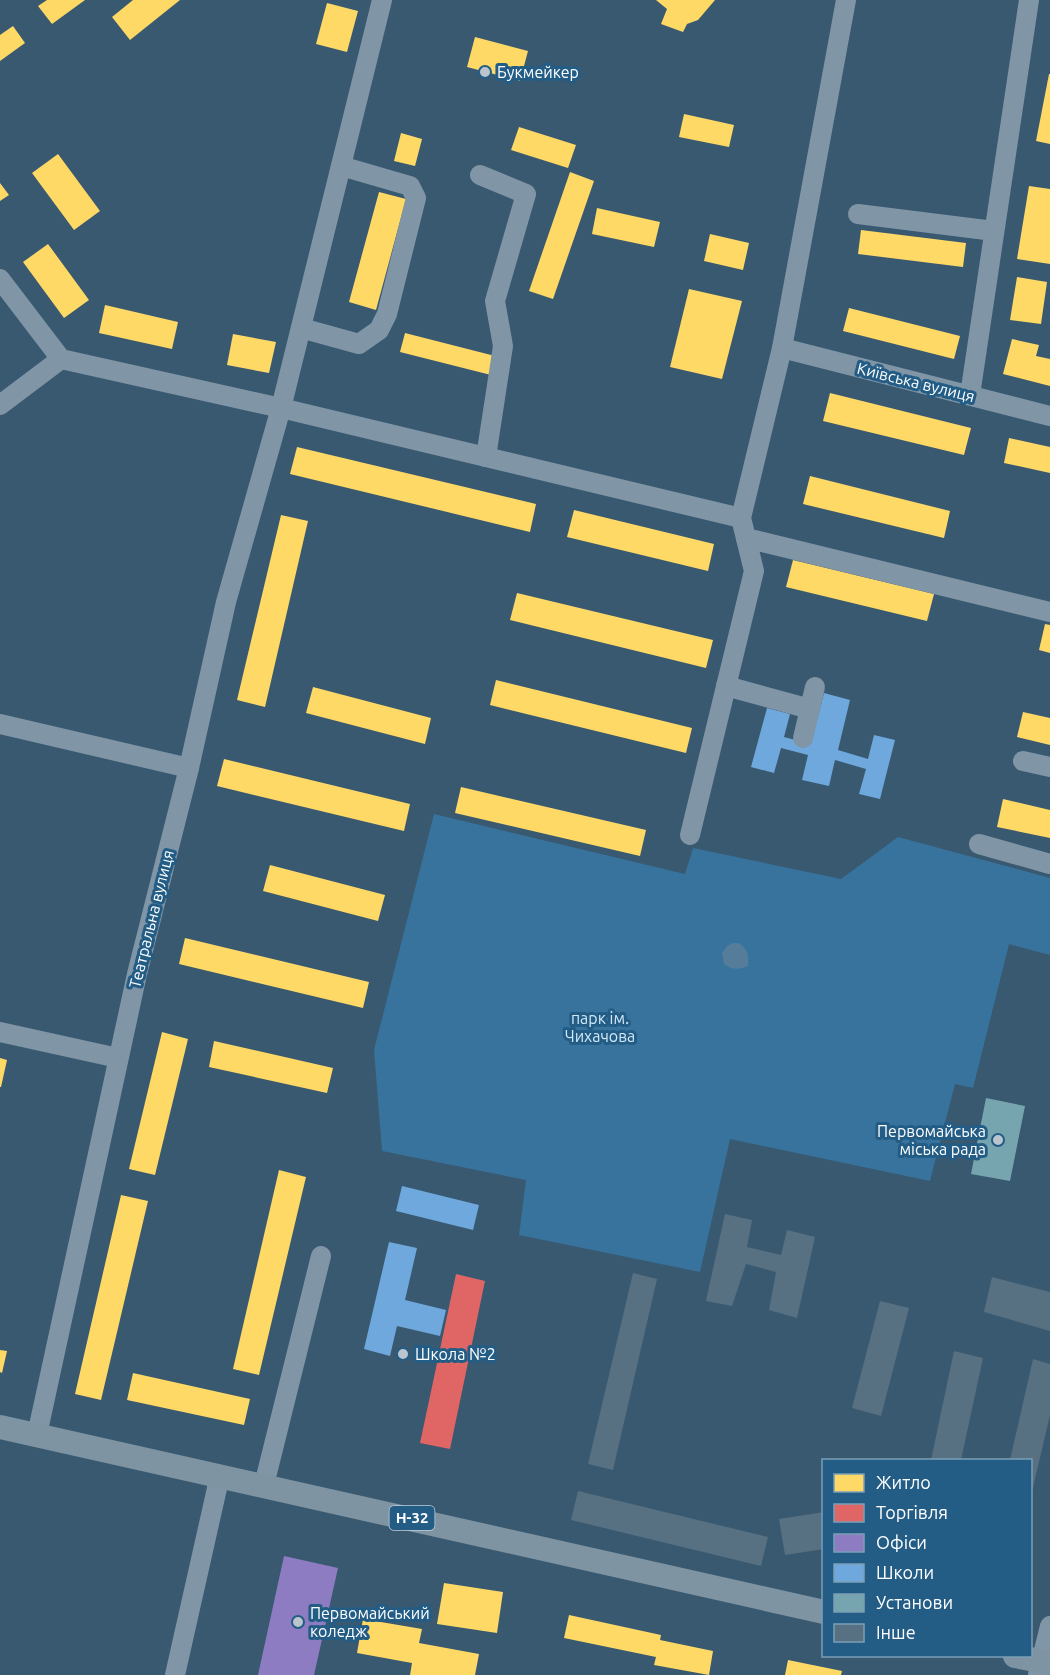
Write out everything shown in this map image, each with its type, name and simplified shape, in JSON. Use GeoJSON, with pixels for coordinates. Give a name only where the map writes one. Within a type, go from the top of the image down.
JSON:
{"type":"FeatureCollection","features":[{"type":"Feature","properties":{"kind":"main road","name":"Н-32"},"geometry":{"type":"LineString","coordinates":[[0,1427],[822,1612]]}},
{"type":"Feature","properties":{"kind":"main road"},"geometry":{"type":"LineString","coordinates":[[1018,1657],[1043,1667]]}},
{"type":"Feature","properties":{"kind":"street","name":"Театральна вулиця"},"geometry":{"type":"LineString","coordinates":[[37,1435],[136,974],[189,768],[226,602],[281,408],[382,0]]}},
{"type":"Feature","properties":{"kind":"street"},"geometry":{"type":"LineString","coordinates":[[690,835],[754,571],[744,528],[782,348],[846,0]]}},
{"type":"Feature","properties":{"kind":"street"},"geometry":{"type":"LineString","coordinates":[[970,395],[1029,0]]}},
{"type":"Feature","properties":{"kind":"street"},"geometry":{"type":"LineString","coordinates":[[301,328],[359,344],[379,330],[387,314],[416,198],[410,186],[341,166]]}},
{"type":"Feature","properties":{"kind":"street"},"geometry":{"type":"LineString","coordinates":[[480,175],[526,194],[495,301],[503,346],[486,457]]}},
{"type":"Feature","properties":{"kind":"street"},"geometry":{"type":"LineString","coordinates":[[858,214],[994,231]]}},
{"type":"Feature","properties":{"kind":"street"},"geometry":{"type":"LineString","coordinates":[[0,279],[61,359],[486,457],[1050,612]]}},
{"type":"Feature","properties":{"kind":"street","name":"Київська вулиця"},"geometry":{"type":"LineString","coordinates":[[782,348],[1050,416]]}},
{"type":"Feature","properties":{"kind":"street"},"geometry":{"type":"LineString","coordinates":[[0,405],[61,359]]}},
{"type":"Feature","properties":{"kind":"street"},"geometry":{"type":"LineString","coordinates":[[726,686],[810,709]]}},
{"type":"Feature","properties":{"kind":"street"},"geometry":{"type":"LineString","coordinates":[[803,738],[815,687]]}},
{"type":"Feature","properties":{"kind":"street"},"geometry":{"type":"LineString","coordinates":[[0,724],[189,768]]}},
{"type":"Feature","properties":{"kind":"street"},"geometry":{"type":"LineString","coordinates":[[1023,761],[1050,767]]}},
{"type":"Feature","properties":{"kind":"street"},"geometry":{"type":"LineString","coordinates":[[979,844],[1050,864]]}},
{"type":"Feature","properties":{"kind":"street"},"geometry":{"type":"LineString","coordinates":[[0,1032],[118,1058]]}},
{"type":"Feature","properties":{"kind":"street"},"geometry":{"type":"LineString","coordinates":[[264,1485],[321,1256]]}},
{"type":"Feature","properties":{"kind":"street"},"geometry":{"type":"LineString","coordinates":[[175,1675],[220,1475]]}},
{"type":"Feature","properties":{"kind":"street"},"geometry":{"type":"LineString","coordinates":[[1043,1667],[1050,1626]]}},
{"type":"Feature","properties":{"kind":"green space","name":"парк ім. Чихачова"},"geometry":{"type":"Polygon","coordinates":[[[434,814],[685,874],[693,848],[841,879],[898,837],[1050,878],[1050,955],[1009,944],[973,1088],[955,1084],[930,1181],[730,1139],[700,1272],[519,1235],[526,1180],[382,1151],[374,1050],[434,814]]]}},
{"type":"Feature","properties":{"kind":"shaded area"},"geometry":{"type":"Polygon","coordinates":[[[739,943],[746,950],[748,966],[736,969],[724,964],[722,953],[727,946],[739,943]]]}},
{"type":"Feature","properties":{"kind":"building: Житло"},"geometry":{"type":"Polygon","coordinates":[[[47,0],[85,0],[52,24],[38,6],[47,0]]]}},
{"type":"Feature","properties":{"kind":"building: Житло"},"geometry":{"type":"Polygon","coordinates":[[[133,0],[180,0],[130,40],[112,17],[133,0]]]}},
{"type":"Feature","properties":{"kind":"building: Житло"},"geometry":{"type":"Polygon","coordinates":[[[656,0],[715,0],[698,20],[687,24],[683,32],[661,24],[667,9],[656,0]]]}},
{"type":"Feature","properties":{"kind":"building: Житло"},"geometry":{"type":"Polygon","coordinates":[[[327,3],[358,11],[347,52],[316,44],[327,3]]]}},
{"type":"Feature","properties":{"kind":"building: Житло"},"geometry":{"type":"Polygon","coordinates":[[[13,26],[25,43],[0,61],[0,35],[13,26]]]}},
{"type":"Feature","properties":{"kind":"building: Житло"},"geometry":{"type":"Polygon","coordinates":[[[475,37],[528,51],[520,81],[467,67],[475,37]]]}},
{"type":"Feature","properties":{"kind":"building: Житло"},"geometry":{"type":"Polygon","coordinates":[[[1050,74],[1050,144],[1036,141],[1050,74]]]}},
{"type":"Feature","properties":{"kind":"building: Житло"},"geometry":{"type":"Polygon","coordinates":[[[684,114],[734,125],[729,147],[679,137],[684,114]]]}},
{"type":"Feature","properties":{"kind":"building: Житло"},"geometry":{"type":"Polygon","coordinates":[[[519,127],[576,145],[568,168],[511,150],[519,127]]]}},
{"type":"Feature","properties":{"kind":"building: Житло"},"geometry":{"type":"Polygon","coordinates":[[[401,133],[422,139],[415,166],[394,161],[401,133]]]}},
{"type":"Feature","properties":{"kind":"building: Житло"},"geometry":{"type":"Polygon","coordinates":[[[58,154],[100,211],[74,230],[32,173],[58,154]]]}},
{"type":"Feature","properties":{"kind":"building: Житло"},"geometry":{"type":"Polygon","coordinates":[[[570,172],[594,181],[553,299],[529,291],[570,172]]]}},
{"type":"Feature","properties":{"kind":"building: Житло"},"geometry":{"type":"Polygon","coordinates":[[[0,183],[9,195],[0,201],[0,183]]]}},
{"type":"Feature","properties":{"kind":"building: Житло"},"geometry":{"type":"Polygon","coordinates":[[[1029,186],[1050,189],[1050,264],[1017,259],[1029,186]]]}},
{"type":"Feature","properties":{"kind":"building: Житло"},"geometry":{"type":"Polygon","coordinates":[[[379,192],[406,199],[376,310],[349,302],[379,192]]]}},
{"type":"Feature","properties":{"kind":"building: Житло"},"geometry":{"type":"Polygon","coordinates":[[[597,208],[660,222],[654,247],[592,234],[597,208]]]}},
{"type":"Feature","properties":{"kind":"building: Житло"},"geometry":{"type":"Polygon","coordinates":[[[861,230],[966,243],[963,267],[858,254],[861,230]]]}},
{"type":"Feature","properties":{"kind":"building: Житло"},"geometry":{"type":"Polygon","coordinates":[[[710,234],[749,243],[743,270],[704,261],[710,234]]]}},
{"type":"Feature","properties":{"kind":"building: Житло"},"geometry":{"type":"Polygon","coordinates":[[[48,244],[89,300],[64,318],[23,262],[48,244]]]}},
{"type":"Feature","properties":{"kind":"building: Житло"},"geometry":{"type":"Polygon","coordinates":[[[1017,277],[1047,282],[1041,324],[1010,320],[1017,277]]]}},
{"type":"Feature","properties":{"kind":"building: Житло"},"geometry":{"type":"Polygon","coordinates":[[[689,289],[742,301],[722,379],[670,367],[689,289]]]}},
{"type":"Feature","properties":{"kind":"building: Житло"},"geometry":{"type":"Polygon","coordinates":[[[105,305],[178,322],[172,349],[99,333],[105,305]]]}},
{"type":"Feature","properties":{"kind":"building: Житло"},"geometry":{"type":"Polygon","coordinates":[[[849,308],[960,336],[954,359],[843,331],[849,308]]]}},
{"type":"Feature","properties":{"kind":"building: Житло"},"geometry":{"type":"Polygon","coordinates":[[[405,333],[495,356],[491,375],[400,352],[405,333]]]}},
{"type":"Feature","properties":{"kind":"building: Житло"},"geometry":{"type":"Polygon","coordinates":[[[233,334],[276,342],[269,373],[227,365],[233,334]]]}},
{"type":"Feature","properties":{"kind":"building: Житло"},"geometry":{"type":"Polygon","coordinates":[[[1012,339],[1039,345],[1036,356],[1050,359],[1050,386],[1003,374],[1012,339]]]}},
{"type":"Feature","properties":{"kind":"building: Житло"},"geometry":{"type":"Polygon","coordinates":[[[830,393],[971,428],[964,455],[823,421],[830,393]]]}},
{"type":"Feature","properties":{"kind":"building: Житло"},"geometry":{"type":"Polygon","coordinates":[[[1009,438],[1050,447],[1050,473],[1004,463],[1009,438]]]}},
{"type":"Feature","properties":{"kind":"building: Житло"},"geometry":{"type":"Polygon","coordinates":[[[297,447],[536,504],[530,532],[290,474],[297,447]]]}},
{"type":"Feature","properties":{"kind":"building: Житло"},"geometry":{"type":"Polygon","coordinates":[[[810,476],[950,511],[944,538],[803,504],[810,476]]]}},
{"type":"Feature","properties":{"kind":"building: Житло"},"geometry":{"type":"Polygon","coordinates":[[[574,510],[714,544],[708,571],[567,537],[574,510]]]}},
{"type":"Feature","properties":{"kind":"building: Житло"},"geometry":{"type":"Polygon","coordinates":[[[281,515],[308,521],[265,707],[237,700],[281,515]]]}},
{"type":"Feature","properties":{"kind":"building: Житло"},"geometry":{"type":"Polygon","coordinates":[[[793,560],[934,594],[927,621],[786,587],[793,560]]]}},
{"type":"Feature","properties":{"kind":"building: Житло"},"geometry":{"type":"Polygon","coordinates":[[[517,593],[713,640],[706,668],[510,620],[517,593]]]}},
{"type":"Feature","properties":{"kind":"building: Житло"},"geometry":{"type":"Polygon","coordinates":[[[1045,624],[1050,625],[1050,653],[1039,650],[1045,624]]]}},
{"type":"Feature","properties":{"kind":"building: Житло"},"geometry":{"type":"Polygon","coordinates":[[[496,680],[692,728],[686,753],[490,705],[496,680]]]}},
{"type":"Feature","properties":{"kind":"building: Житло"},"geometry":{"type":"Polygon","coordinates":[[[313,687],[431,718],[425,744],[306,713],[313,687]]]}},
{"type":"Feature","properties":{"kind":"building: Житло"},"geometry":{"type":"Polygon","coordinates":[[[1023,712],[1050,718],[1050,745],[1017,737],[1023,712]]]}},
{"type":"Feature","properties":{"kind":"building: Житло"},"geometry":{"type":"Polygon","coordinates":[[[224,759],[410,804],[404,831],[217,786],[224,759]]]}},
{"type":"Feature","properties":{"kind":"building: Житло"},"geometry":{"type":"Polygon","coordinates":[[[461,787],[646,830],[640,856],[455,813],[461,787]]]}},
{"type":"Feature","properties":{"kind":"building: Житло"},"geometry":{"type":"Polygon","coordinates":[[[1003,799],[1050,810],[1050,838],[997,827],[1003,799]]]}},
{"type":"Feature","properties":{"kind":"building: Житло"},"geometry":{"type":"Polygon","coordinates":[[[270,865],[385,895],[378,921],[263,891],[270,865]]]}},
{"type":"Feature","properties":{"kind":"building: Житло"},"geometry":{"type":"Polygon","coordinates":[[[185,938],[369,982],[363,1008],[179,964],[185,938]]]}},
{"type":"Feature","properties":{"kind":"building: Житло"},"geometry":{"type":"Polygon","coordinates":[[[162,1032],[188,1039],[155,1175],[129,1169],[162,1032]]]}},
{"type":"Feature","properties":{"kind":"building: Житло"},"geometry":{"type":"Polygon","coordinates":[[[214,1041],[333,1068],[327,1093],[209,1067],[214,1041]]]}},
{"type":"Feature","properties":{"kind":"building: Житло"},"geometry":{"type":"Polygon","coordinates":[[[0,1058],[7,1060],[1,1087],[0,1087],[0,1058]]]}},
{"type":"Feature","properties":{"kind":"building: Житло"},"geometry":{"type":"Polygon","coordinates":[[[279,1170],[306,1177],[259,1375],[233,1369],[279,1170]]]}},
{"type":"Feature","properties":{"kind":"building: Житло"},"geometry":{"type":"Polygon","coordinates":[[[121,1195],[148,1201],[101,1400],[75,1394],[121,1195]]]}},
{"type":"Feature","properties":{"kind":"building: Житло"},"geometry":{"type":"Polygon","coordinates":[[[0,1350],[7,1351],[2,1373],[0,1372],[0,1350]]]}},
{"type":"Feature","properties":{"kind":"building: Житло"},"geometry":{"type":"Polygon","coordinates":[[[133,1373],[250,1399],[244,1425],[127,1400],[133,1373]]]}},
{"type":"Feature","properties":{"kind":"building: Житло"},"geometry":{"type":"Polygon","coordinates":[[[444,1583],[503,1592],[497,1633],[437,1624],[444,1583]]]}},
{"type":"Feature","properties":{"kind":"building: Житло"},"geometry":{"type":"Polygon","coordinates":[[[569,1615],[661,1635],[660,1640],[713,1651],[709,1675],[654,1665],[656,1657],[564,1638],[569,1615]]]}},
{"type":"Feature","properties":{"kind":"building: Житло"},"geometry":{"type":"Polygon","coordinates":[[[363,1619],[422,1629],[419,1643],[479,1654],[475,1675],[410,1675],[412,1663],[357,1653],[363,1619]]]}},
{"type":"Feature","properties":{"kind":"building: Житло"},"geometry":{"type":"Polygon","coordinates":[[[788,1660],[842,1671],[841,1675],[785,1675],[788,1660]]]}},
{"type":"Feature","properties":{"kind":"building: Торгівля"},"geometry":{"type":"Polygon","coordinates":[[[456,1274],[485,1281],[450,1449],[420,1443],[456,1274]]]}},
{"type":"Feature","properties":{"kind":"building: Офіси","name":"Первомайський коледж"},"geometry":{"type":"Polygon","coordinates":[[[284,1556],[338,1568],[314,1675],[258,1675],[284,1556]]]}},
{"type":"Feature","properties":{"kind":"building: Школи"},"geometry":{"type":"Polygon","coordinates":[[[824,693],[850,700],[838,750],[868,759],[874,735],[895,740],[880,799],[859,794],[866,769],[835,760],[829,786],[802,780],[808,755],[781,748],[774,773],[751,767],[767,708],[790,714],[784,737],[811,744],[824,693]]]}},
{"type":"Feature","properties":{"kind":"building: Школи"},"geometry":{"type":"Polygon","coordinates":[[[402,1186],[479,1205],[473,1230],[396,1211],[402,1186]]]}},
{"type":"Feature","properties":{"kind":"building: Школи"},"geometry":{"type":"Polygon","coordinates":[[[389,1242],[417,1248],[405,1300],[446,1310],[440,1336],[397,1326],[390,1356],[364,1349],[389,1242]]]}},
{"type":"Feature","properties":{"kind":"building: Установи","name":"Первомайська міська рада"},"geometry":{"type":"Polygon","coordinates":[[[986,1098],[1025,1106],[1010,1181],[971,1174],[986,1098]]]}},
{"type":"Feature","properties":{"kind":"building: Інше"},"geometry":{"type":"Polygon","coordinates":[[[725,1214],[752,1220],[747,1247],[781,1255],[787,1230],[815,1237],[797,1318],[769,1310],[776,1272],[746,1264],[732,1306],[706,1301],[725,1214]]]}},
{"type":"Feature","properties":{"kind":"building: Інше"},"geometry":{"type":"Polygon","coordinates":[[[633,1273],[657,1279],[613,1470],[588,1464],[633,1273]]]}},
{"type":"Feature","properties":{"kind":"building: Інше"},"geometry":{"type":"Polygon","coordinates":[[[992,1277],[1050,1292],[1050,1331],[984,1312],[992,1277]]]}},
{"type":"Feature","properties":{"kind":"building: Інше"},"geometry":{"type":"Polygon","coordinates":[[[880,1301],[909,1308],[881,1416],[852,1408],[880,1301]]]}},
{"type":"Feature","properties":{"kind":"building: Інше"},"geometry":{"type":"Polygon","coordinates":[[[954,1351],[983,1358],[961,1459],[931,1459],[954,1351]]]}},
{"type":"Feature","properties":{"kind":"building: Інше"},"geometry":{"type":"Polygon","coordinates":[[[1033,1359],[1050,1364],[1050,1415],[1032,1492],[1032,1459],[1010,1459],[1033,1359]]]}},
{"type":"Feature","properties":{"kind":"building: Інше"},"geometry":{"type":"Polygon","coordinates":[[[578,1491],[768,1537],[761,1566],[571,1520],[578,1491]]]}},
{"type":"Feature","properties":{"kind":"building: Інше"},"geometry":{"type":"Polygon","coordinates":[[[822,1512],[822,1549],[785,1555],[779,1519],[822,1512]]]}},
{"type":"Feature","properties":{"kind":"place","name":"Букмейкер"},"geometry":{"type":"Point","coordinates":[485,72]}},
{"type":"Feature","properties":{"kind":"place","name":"Первомайська міська рада"},"geometry":{"type":"Point","coordinates":[998,1140]}},
{"type":"Feature","properties":{"kind":"place","name":"Школа №2"},"geometry":{"type":"Point","coordinates":[403,1354]}},
{"type":"Feature","properties":{"kind":"place","name":"Первомайський коледж"},"geometry":{"type":"Point","coordinates":[298,1622]}}]}
